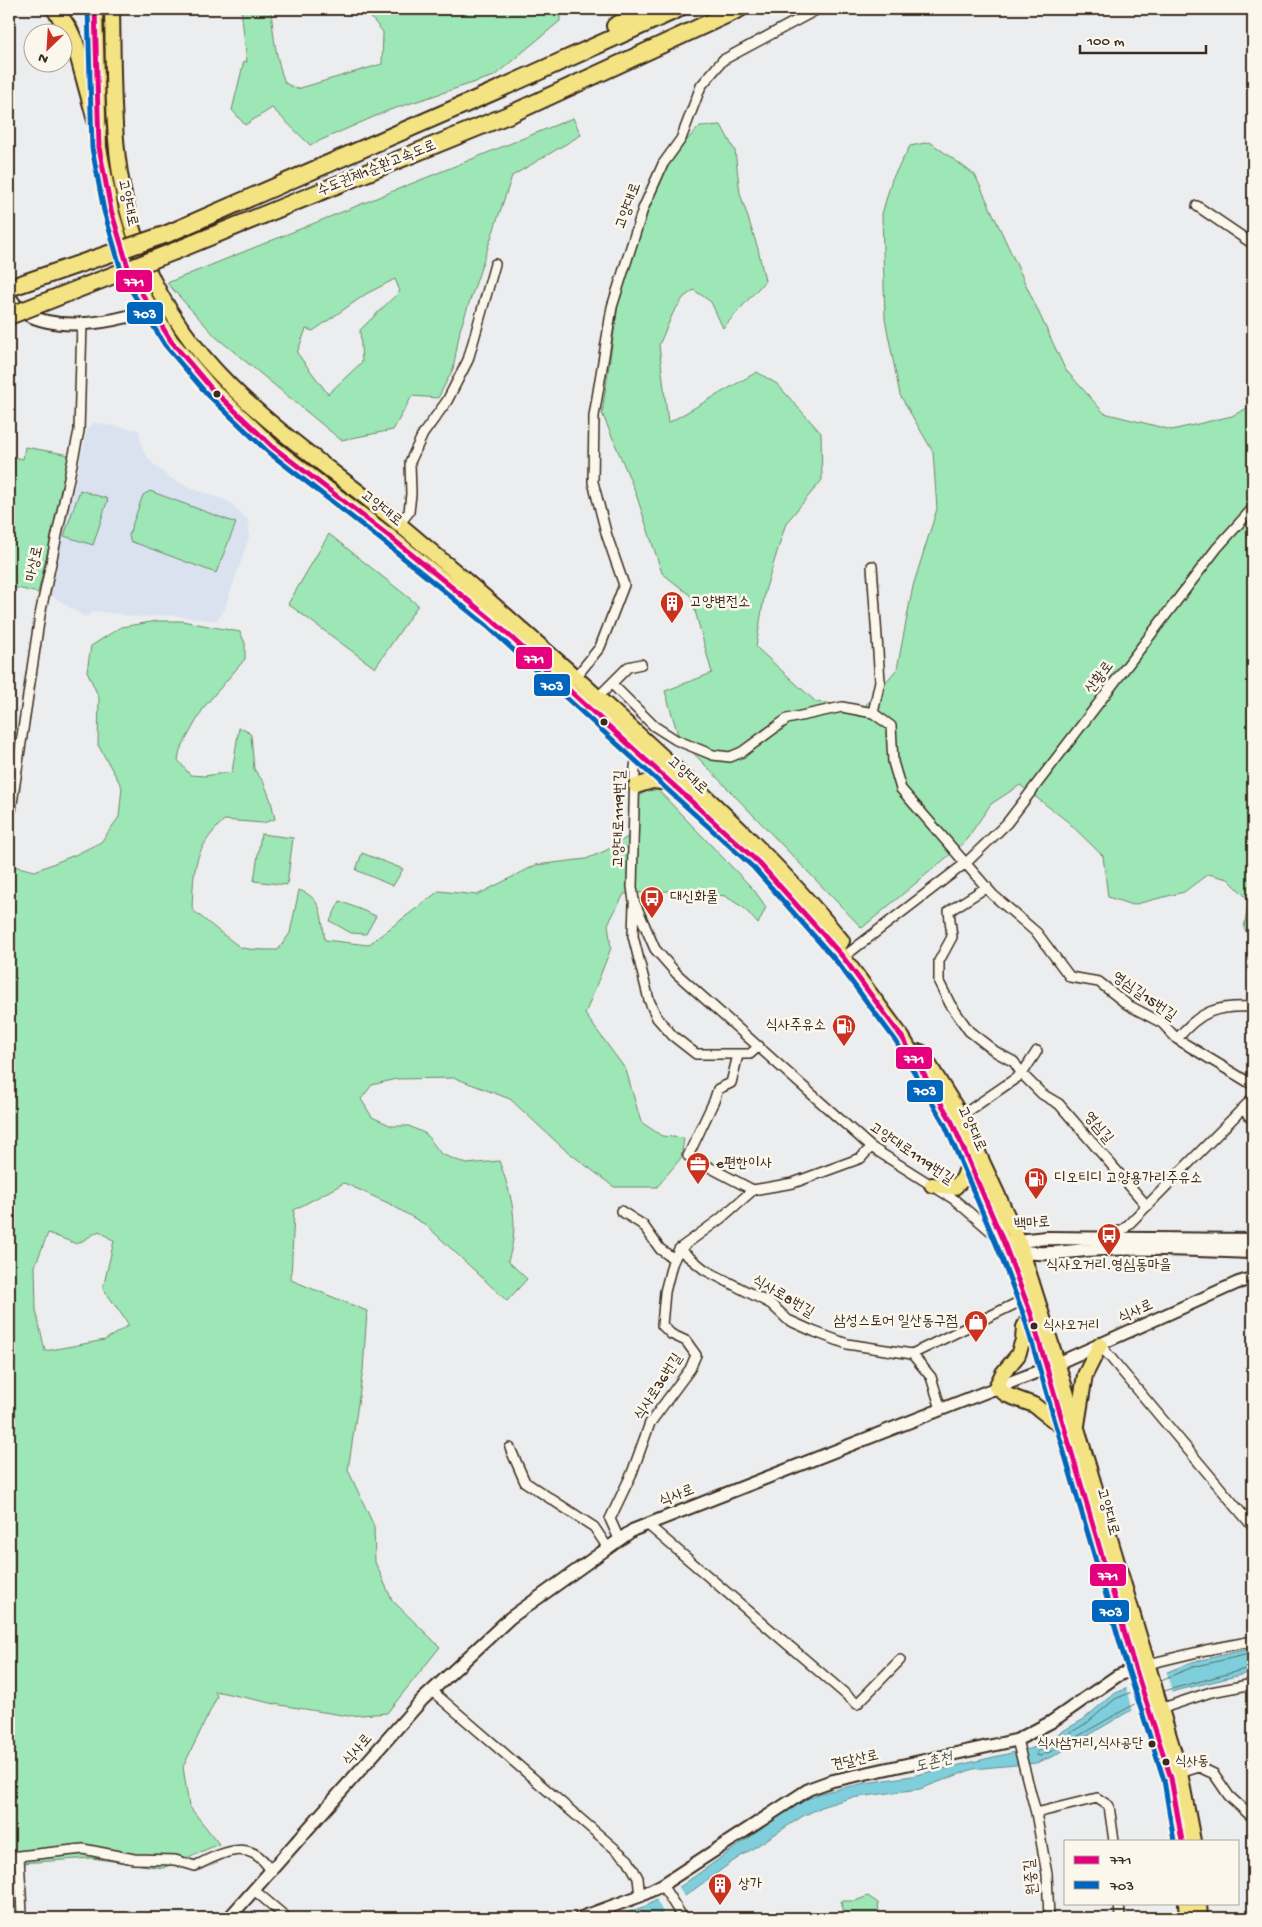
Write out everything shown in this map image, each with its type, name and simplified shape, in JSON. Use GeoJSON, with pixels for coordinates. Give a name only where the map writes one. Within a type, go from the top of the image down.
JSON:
{"type":"FeatureCollection","features":[{"type":"Feature","properties":{"kind":"highway"},"geometry":{"type":"LineString","coordinates":[[55,9],[75,43],[98,128]]}},
{"type":"Feature","properties":{"kind":"highway"},"geometry":{"type":"LineString","coordinates":[[495,91],[557,53],[649,9]]}},
{"type":"Feature","properties":{"kind":"highway","name":"수도권제1순환고속도로"},"geometry":{"type":"LineString","coordinates":[[9,288],[167,234],[678,9]]}},
{"type":"Feature","properties":{"kind":"highway","name":"수도권제1순환고속도로"},"geometry":{"type":"LineString","coordinates":[[9,316],[513,113],[739,9]]}},
{"type":"Feature","properties":{"kind":"main road","name":"고양대로"},"geometry":{"type":"LineString","coordinates":[[95,9],[98,128],[102,167],[120,246],[130,274],[171,341],[191,366],[253,429],[492,620],[672,783],[759,863],[843,957],[902,1037],[952,1122],[969,1163],[1014,1244],[1025,1299],[1052,1365]]}},
{"type":"Feature","properties":{"kind":"main road","name":"고양대로"},"geometry":{"type":"LineString","coordinates":[[112,9],[115,137],[124,204],[146,264],[166,305],[198,351],[221,378],[284,435],[398,524],[598,697],[791,880],[850,952],[910,1034],[960,1116],[1014,1244],[1155,1708]]}},
{"type":"Feature","properties":{"kind":"main road"},"geometry":{"type":"LineString","coordinates":[[636,786],[652,781],[672,783]]}},
{"type":"Feature","properties":{"kind":"main road"},"geometry":{"type":"LineString","coordinates":[[932,1185],[955,1186],[963,1179],[969,1163]]}},
{"type":"Feature","properties":{"kind":"main road","name":"백마로"},"geometry":{"type":"LineString","coordinates":[[1014,1244],[1106,1239],[1253,1240]]}},
{"type":"Feature","properties":{"kind":"main road","name":"백마로"},"geometry":{"type":"LineString","coordinates":[[1014,1244],[1048,1252],[1104,1249],[1253,1252]]}},
{"type":"Feature","properties":{"kind":"main road"},"geometry":{"type":"LineString","coordinates":[[1031,1314],[1024,1327],[1023,1340],[1018,1356],[1003,1373],[996,1387],[1007,1395],[1034,1405],[1071,1429],[1080,1416],[1084,1382],[1089,1365],[1100,1345]]}},
{"type":"Feature","properties":{"kind":"main road"},"geometry":{"type":"LineString","coordinates":[[1155,1708],[1180,1774],[1193,1840]]}},
{"type":"Feature","properties":{"kind":"main road"},"geometry":{"type":"LineString","coordinates":[[1155,1708],[1171,1778],[1182,1840]]}},
{"type":"Feature","properties":{"kind":"main road"},"geometry":{"type":"LineString","coordinates":[[1186,1904],[1187,1918]]}},
{"type":"Feature","properties":{"kind":"main road"},"geometry":{"type":"LineString","coordinates":[[1199,1904],[1200,1918]]}},
{"type":"Feature","properties":{"kind":"street","name":"고양대로"},"geometry":{"type":"LineString","coordinates":[[576,678],[600,647],[624,585],[607,536],[593,482],[594,416],[612,307],[643,209],[663,164],[680,139],[701,86],[722,60],[816,9]]}},
{"type":"Feature","properties":{"kind":"street"},"geometry":{"type":"LineString","coordinates":[[1197,206],[1253,244]]}},
{"type":"Feature","properties":{"kind":"street","name":"고양대로"},"geometry":{"type":"LineString","coordinates":[[398,524],[409,512],[411,494],[410,462],[422,434],[447,401],[468,360],[495,264]]}},
{"type":"Feature","properties":{"kind":"street"},"geometry":{"type":"LineString","coordinates":[[9,296],[22,312],[40,320],[111,321],[166,305]]}},
{"type":"Feature","properties":{"kind":"street","name":"마상로"},"geometry":{"type":"LineString","coordinates":[[9,812],[11,810],[40,615],[78,431],[82,322]]}},
{"type":"Feature","properties":{"kind":"street","name":"산황로"},"geometry":{"type":"LineString","coordinates":[[850,952],[967,862],[1007,824],[1217,548],[1253,508]]}},
{"type":"Feature","properties":{"kind":"street"},"geometry":{"type":"LineString","coordinates":[[872,566],[880,681],[873,713],[891,726],[893,762],[901,789],[967,862]]}},
{"type":"Feature","properties":{"kind":"street"},"geometry":{"type":"LineString","coordinates":[[598,697],[628,667],[641,664]]}},
{"type":"Feature","properties":{"kind":"street","name":"고양대로"},"geometry":{"type":"LineString","coordinates":[[612,684],[654,726],[676,740],[713,755],[730,758],[742,752],[787,719],[842,707],[873,713]]}},
{"type":"Feature","properties":{"kind":"street","name":"고양대로1119번길"},"geometry":{"type":"LineString","coordinates":[[642,738],[635,767],[633,936],[649,1000],[657,1018],[673,1036],[696,1054],[750,1054],[759,1046]]}},
{"type":"Feature","properties":{"kind":"street","name":"영심길15번길"},"geometry":{"type":"LineString","coordinates":[[967,862],[987,887],[1037,933],[1070,978],[1099,982],[1128,1005],[1162,1023],[1177,1039],[1253,1085]]}},
{"type":"Feature","properties":{"kind":"street","name":"영심길"},"geometry":{"type":"LineString","coordinates":[[987,887],[949,911],[952,937],[939,961],[939,982],[950,1004],[969,1031],[996,1052],[1014,1062],[1022,1074],[1042,1094],[1059,1104],[1146,1206]]}},
{"type":"Feature","properties":{"kind":"street","name":"고양대로1119번길"},"geometry":{"type":"LineString","coordinates":[[634,901],[655,949],[677,974],[871,1147],[955,1200],[1014,1244]]}},
{"type":"Feature","properties":{"kind":"street"},"geometry":{"type":"LineString","coordinates":[[1177,1039],[1191,1023],[1215,1010],[1229,1006],[1253,1007]]}},
{"type":"Feature","properties":{"kind":"street"},"geometry":{"type":"LineString","coordinates":[[960,1116],[1022,1074],[1037,1051]]}},
{"type":"Feature","properties":{"kind":"street"},"geometry":{"type":"LineString","coordinates":[[738,1055],[731,1083],[718,1089],[688,1156],[753,1190],[792,1183],[860,1158],[871,1147]]}},
{"type":"Feature","properties":{"kind":"street"},"geometry":{"type":"LineString","coordinates":[[1106,1239],[1125,1228],[1244,1110],[1253,1098]]}},
{"type":"Feature","properties":{"kind":"street"},"geometry":{"type":"LineString","coordinates":[[1244,1110],[1253,1121]]}},
{"type":"Feature","properties":{"kind":"street","name":"식사로36번길"},"geometry":{"type":"LineString","coordinates":[[619,1539],[610,1519],[632,1473],[650,1423],[690,1369],[696,1355],[686,1341],[671,1334],[662,1325],[665,1292],[674,1259],[679,1249],[720,1219],[753,1190]]}},
{"type":"Feature","properties":{"kind":"street"},"geometry":{"type":"LineString","coordinates":[[621,1211],[643,1225],[660,1249],[674,1259]]}},
{"type":"Feature","properties":{"kind":"street","name":"식사로8번길"},"geometry":{"type":"LineString","coordinates":[[679,1249],[705,1270],[771,1304],[788,1320],[847,1344],[912,1354]]}},
{"type":"Feature","properties":{"kind":"street","name":"식사로"},"geometry":{"type":"LineString","coordinates":[[229,1918],[432,1691],[510,1618],[632,1530],[1052,1365],[1237,1283],[1253,1278]]}},
{"type":"Feature","properties":{"kind":"street"},"geometry":{"type":"LineString","coordinates":[[941,1409],[931,1377],[912,1354],[1025,1299]]}},
{"type":"Feature","properties":{"kind":"street"},"geometry":{"type":"LineString","coordinates":[[1100,1345],[1253,1527]]}},
{"type":"Feature","properties":{"kind":"street"},"geometry":{"type":"LineString","coordinates":[[510,1448],[525,1482],[594,1527],[608,1548]]}},
{"type":"Feature","properties":{"kind":"street"},"geometry":{"type":"LineString","coordinates":[[647,1524],[857,1704],[900,1660]]}},
{"type":"Feature","properties":{"kind":"street"},"geometry":{"type":"LineString","coordinates":[[1143,1671],[1206,1650],[1253,1641]]}},
{"type":"Feature","properties":{"kind":"street","name":"견달산로"},"geometry":{"type":"LineString","coordinates":[[580,1918],[664,1888],[787,1801],[820,1784],[1019,1744],[1116,1676],[1143,1671]]}},
{"type":"Feature","properties":{"kind":"street"},"geometry":{"type":"LineString","coordinates":[[1155,1708],[1211,1692],[1253,1684]]}},
{"type":"Feature","properties":{"kind":"street"},"geometry":{"type":"LineString","coordinates":[[432,1691],[628,1860],[638,1878],[640,1896]]}},
{"type":"Feature","properties":{"kind":"street","name":"원중길"},"geometry":{"type":"LineString","coordinates":[[1019,1744],[1036,1813],[1047,1874],[1049,1918]]}},
{"type":"Feature","properties":{"kind":"street"},"geometry":{"type":"LineString","coordinates":[[1180,1774],[1199,1767],[1214,1774],[1229,1796],[1253,1818]]}},
{"type":"Feature","properties":{"kind":"street"},"geometry":{"type":"LineString","coordinates":[[1036,1813],[1097,1798],[1109,1806],[1114,1840]]}},
{"type":"Feature","properties":{"kind":"street"},"geometry":{"type":"LineString","coordinates":[[9,1857],[83,1849],[134,1859],[175,1860],[196,1866],[214,1855],[248,1850],[261,1857],[271,1871]]}},
{"type":"Feature","properties":{"kind":"street"},"geometry":{"type":"LineString","coordinates":[[19,1856],[22,1914]]}},
{"type":"Feature","properties":{"kind":"street"},"geometry":{"type":"LineString","coordinates":[[664,1888],[681,1915]]}},
{"type":"Feature","properties":{"kind":"street"},"geometry":{"type":"LineString","coordinates":[[254,1890],[287,1918]]}},
{"type":"Feature","properties":{"kind":"street"},"geometry":{"type":"LineString","coordinates":[[1119,1904],[1120,1918]]}},
{"type":"Feature","properties":{"kind":"shaded area"},"geometry":{"type":"Polygon","coordinates":[[[94,423],[139,430],[143,451],[156,467],[172,479],[191,488],[230,502],[248,520],[249,537],[224,611],[216,621],[171,615],[137,617],[95,611],[85,617],[49,594],[88,427],[94,423]]]}},
{"type":"Feature","properties":{"kind":"green space"},"geometry":{"type":"Polygon","coordinates":[[[241,9],[271,9],[279,65],[285,83],[297,89],[382,64],[383,32],[364,9],[560,9],[560,21],[494,76],[387,111],[310,145],[272,108],[245,125],[232,110],[244,61],[247,62],[241,9]]]}},
{"type":"Feature","properties":{"kind":"green space"},"geometry":{"type":"Polygon","coordinates":[[[573,118],[581,135],[512,176],[460,330],[453,369],[438,398],[412,396],[393,430],[341,440],[216,337],[167,283],[573,118]],[[395,279],[366,294],[313,331],[306,329],[297,353],[328,394],[362,362],[360,330],[400,291],[395,279]]]}},
{"type":"Feature","properties":{"kind":"green space"},"geometry":{"type":"Polygon","coordinates":[[[721,125],[735,151],[740,193],[758,249],[765,281],[723,328],[711,302],[694,290],[684,297],[673,313],[659,345],[668,423],[757,372],[777,384],[821,433],[822,480],[786,523],[765,591],[756,647],[816,702],[864,707],[897,669],[913,586],[937,509],[933,452],[900,395],[885,319],[882,214],[892,179],[910,146],[930,142],[975,175],[1065,369],[1104,413],[1172,430],[1232,416],[1253,405],[1253,944],[1244,928],[1249,900],[1228,879],[1208,874],[1184,892],[1132,905],[1108,897],[1103,856],[1067,821],[1020,785],[991,804],[964,843],[862,928],[679,738],[665,691],[712,673],[691,596],[662,573],[635,491],[602,413],[618,305],[657,181],[685,142],[700,126],[721,125]]]}},
{"type":"Feature","properties":{"kind":"green space"},"geometry":{"type":"Polygon","coordinates":[[[25,447],[70,455],[38,593],[9,586],[9,456],[23,459],[25,447]]]}},
{"type":"Feature","properties":{"kind":"green space"},"geometry":{"type":"Polygon","coordinates":[[[80,490],[108,499],[93,545],[64,536],[80,490]]]}},
{"type":"Feature","properties":{"kind":"green space"},"geometry":{"type":"Polygon","coordinates":[[[150,491],[236,523],[216,573],[130,541],[129,534],[143,495],[150,491]]]}},
{"type":"Feature","properties":{"kind":"green space"},"geometry":{"type":"Polygon","coordinates":[[[329,534],[418,605],[375,668],[288,604],[329,534]]]}},
{"type":"Feature","properties":{"kind":"green space"},"geometry":{"type":"Polygon","coordinates":[[[157,621],[182,621],[240,632],[245,643],[245,659],[204,707],[180,750],[178,760],[190,775],[204,776],[232,772],[239,728],[245,729],[251,735],[254,769],[264,783],[275,819],[263,823],[224,820],[206,841],[201,851],[197,860],[193,882],[192,909],[242,948],[278,950],[290,933],[299,890],[307,894],[317,904],[322,917],[325,940],[368,945],[439,891],[477,895],[536,865],[586,859],[605,851],[634,833],[639,796],[647,791],[657,789],[754,890],[766,907],[758,924],[744,908],[725,896],[681,890],[624,894],[608,924],[611,948],[585,1014],[626,1070],[641,1122],[662,1136],[684,1138],[681,1158],[657,1187],[614,1187],[563,1148],[510,1099],[455,1078],[396,1079],[372,1085],[361,1099],[372,1117],[392,1126],[409,1126],[426,1134],[441,1154],[467,1164],[499,1161],[508,1186],[513,1210],[512,1248],[508,1261],[527,1279],[507,1301],[426,1225],[388,1203],[344,1183],[294,1210],[291,1280],[367,1311],[363,1370],[348,1470],[374,1526],[375,1562],[392,1600],[440,1647],[387,1713],[348,1716],[280,1705],[215,1691],[217,1697],[183,1767],[189,1806],[219,1844],[163,1868],[91,1858],[9,1864],[9,865],[35,871],[77,854],[101,842],[119,817],[122,787],[98,745],[99,698],[87,671],[91,646],[121,627],[157,621]],[[99,1231],[77,1244],[48,1233],[35,1266],[36,1310],[45,1351],[105,1340],[129,1325],[103,1288],[114,1241],[99,1231]]]}},
{"type":"Feature","properties":{"kind":"green space"},"geometry":{"type":"Polygon","coordinates":[[[261,834],[293,838],[287,885],[254,881],[261,834]]]}},
{"type":"Feature","properties":{"kind":"green space"},"geometry":{"type":"Polygon","coordinates":[[[362,853],[403,869],[393,886],[356,870],[362,853]]]}},
{"type":"Feature","properties":{"kind":"green space"},"geometry":{"type":"Polygon","coordinates":[[[340,901],[376,916],[366,934],[351,933],[330,921],[340,901]]]}},
{"type":"Feature","properties":{"kind":"green space"},"geometry":{"type":"Polygon","coordinates":[[[868,1896],[878,1903],[879,1914],[876,1918],[843,1917],[841,1901],[855,1901],[868,1896]]]}},
{"type":"Feature","properties":{"kind":"water"},"geometry":{"type":"Polygon","coordinates":[[[1253,1648],[1253,1672],[1175,1691],[1126,1713],[1054,1756],[1036,1763],[973,1769],[920,1789],[850,1798],[824,1806],[803,1816],[732,1862],[656,1917],[613,1918],[648,1905],[681,1886],[798,1803],[821,1793],[865,1783],[912,1776],[1033,1748],[1084,1719],[1113,1694],[1192,1662],[1253,1648]]]}},
{"type":"Feature","properties":{"kind":"pier"},"geometry":{"type":"Polygon","coordinates":[[[1166,1670],[1173,1694],[1132,1713],[1126,1686],[1166,1670]]]}},
{"type":"Feature","properties":{"kind":"pier"},"geometry":{"type":"Polygon","coordinates":[[[678,1885],[685,1899],[664,1914],[656,1899],[678,1885]]]}},
{"type":"Feature","properties":{"kind":"transit line","name":"703"},"geometry":{"type":"LineString","coordinates":[[88,9],[92,148],[104,211],[123,277],[165,345],[206,393],[268,452],[384,542],[487,626],[754,868],[837,962],[896,1041],[945,1125],[997,1246],[1024,1316],[1125,1660],[1164,1780],[1174,1840]]}},
{"type":"Feature","properties":{"kind":"transit line","name":"771"},"geometry":{"type":"LineString","coordinates":[[95,9],[99,147],[111,210],[130,274],[171,341],[211,388],[273,447],[389,536],[492,620],[759,863],[843,957],[902,1037],[952,1122],[1004,1243],[1031,1314],[1132,1658],[1171,1778],[1182,1840]]}},
{"type":"Feature","properties":{"kind":"place","name":"고양변전소"},"geometry":{"type":"Point","coordinates":[672,624]}},
{"type":"Feature","properties":{"kind":"place","name":"대신화물"},"geometry":{"type":"Point","coordinates":[652,919]}},
{"type":"Feature","properties":{"kind":"place","name":"식사주유소"},"geometry":{"type":"Point","coordinates":[844,1047]}},
{"type":"Feature","properties":{"kind":"place","name":"e편한이사"},"geometry":{"type":"Point","coordinates":[698,1185]}},
{"type":"Feature","properties":{"kind":"place","name":"디오티디 고양용가리주유소"},"geometry":{"type":"Point","coordinates":[1036,1200]}},
{"type":"Feature","properties":{"kind":"place","name":"식사오거리.영심동마을"},"geometry":{"type":"Point","coordinates":[1109,1256]}},
{"type":"Feature","properties":{"kind":"place","name":"식사오거리"},"geometry":{"type":"Point","coordinates":[1034,1326]}},
{"type":"Feature","properties":{"kind":"place","name":"삼성스토어 일산동구점"},"geometry":{"type":"Point","coordinates":[976,1343]}},
{"type":"Feature","properties":{"kind":"place","name":"식사삼거리,식사공단"},"geometry":{"type":"Point","coordinates":[1152,1744]}},
{"type":"Feature","properties":{"kind":"place","name":"식사동"},"geometry":{"type":"Point","coordinates":[1166,1762]}},
{"type":"Feature","properties":{"kind":"place","name":"상가"},"geometry":{"type":"Point","coordinates":[720,1906]}},
{"type":"Feature","properties":{"kind":"water label","name":"도촌천"},"geometry":{"type":"Point","coordinates":[934,1764]}}]}
